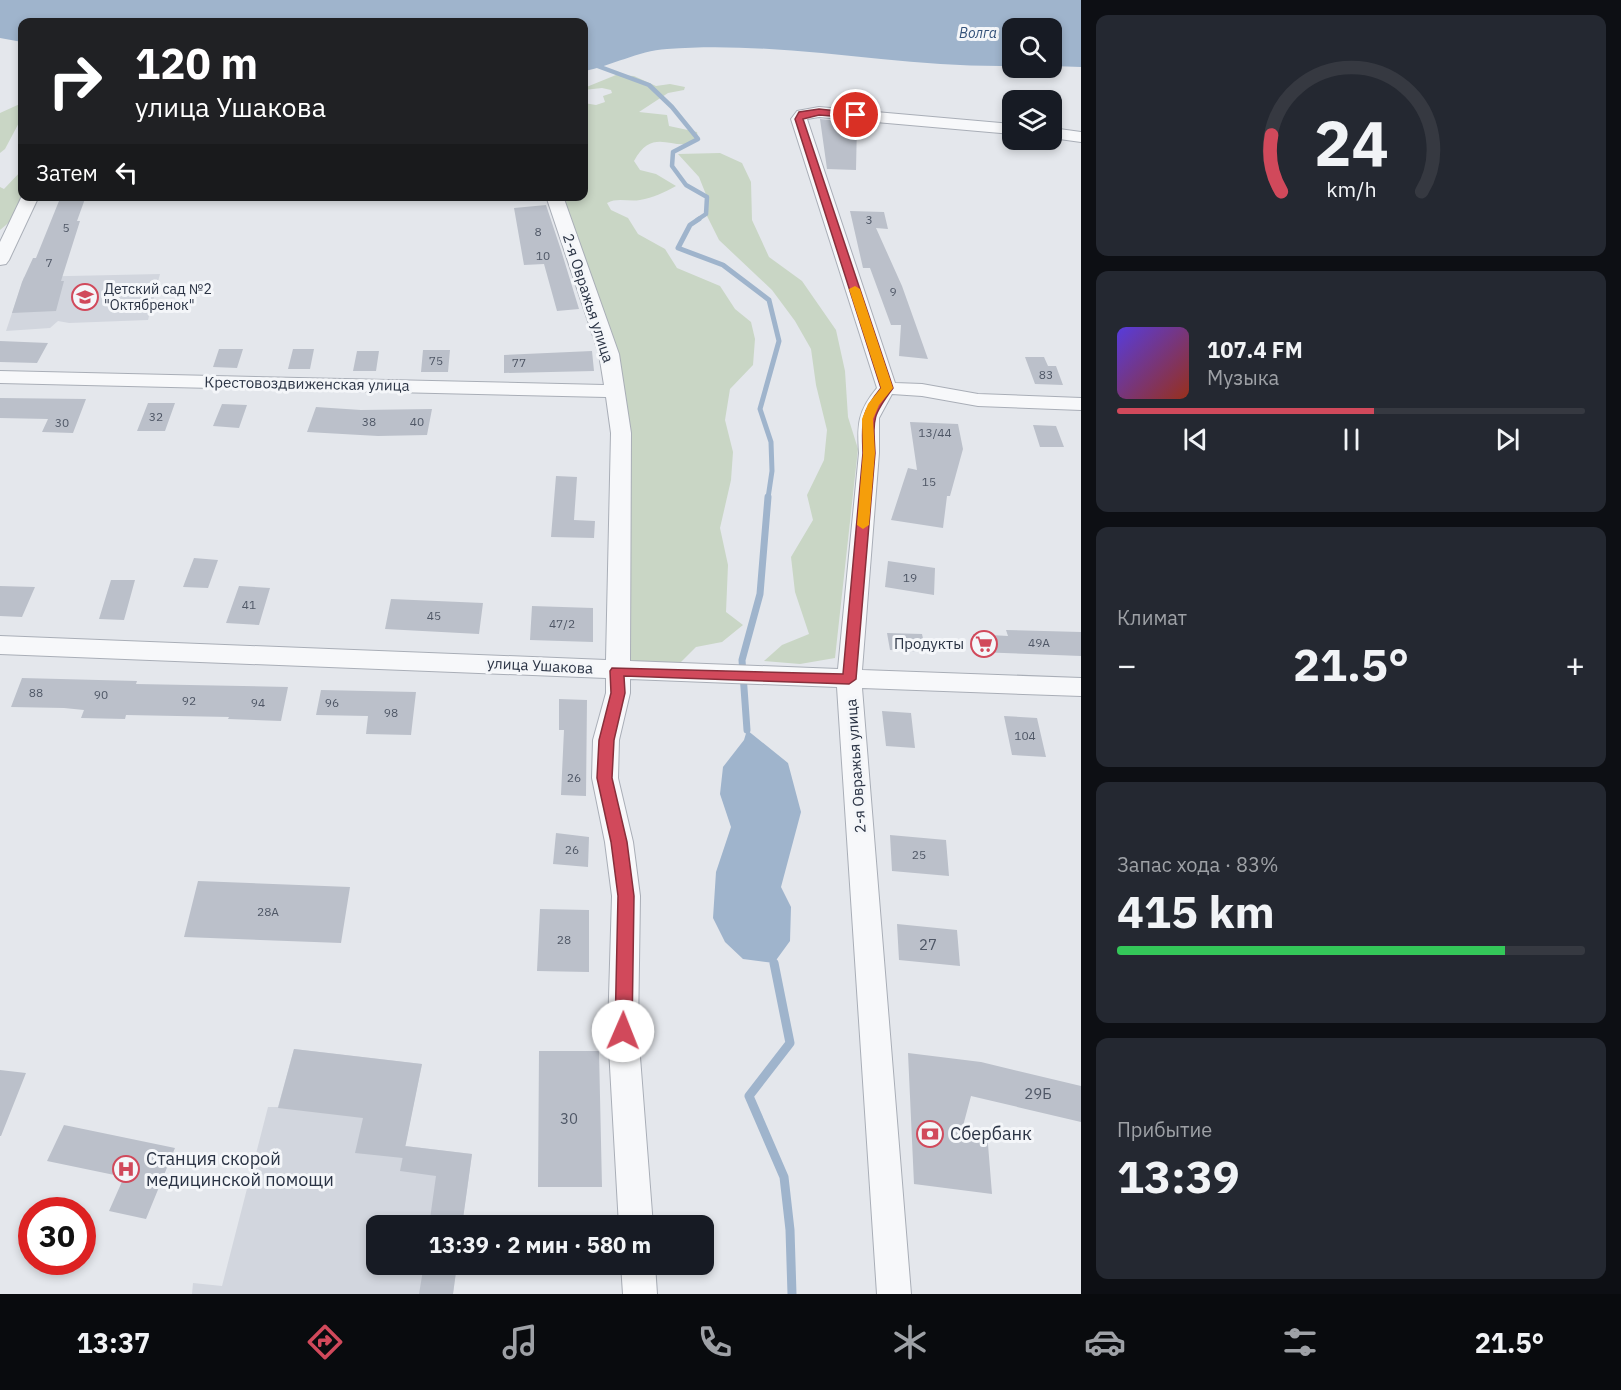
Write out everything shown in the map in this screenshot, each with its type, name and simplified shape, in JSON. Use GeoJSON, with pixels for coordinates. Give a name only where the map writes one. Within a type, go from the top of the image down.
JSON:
{"type":"FeatureCollection","features":[{"type":"Feature","properties":{"kind":"street"},"geometry":{"type":"LineString","coordinates":[[1002,128],[819,112],[802,114],[799,119],[887,388],[922,390],[978,400],[1081,404]]}},
{"type":"Feature","properties":{"kind":"street"},"geometry":{"type":"LineString","coordinates":[[1062,134],[1081,137]]}},
{"type":"Feature","properties":{"kind":"street"},"geometry":{"type":"LineString","coordinates":[[0,260],[30,201]]}},
{"type":"Feature","properties":{"kind":"street","name":"2-я Овражья улица"},"geometry":{"type":"LineString","coordinates":[[557,201],[609,354],[621,432],[618,693],[606,740],[605,778],[619,842],[626,896],[623,1031],[635,1215]]}},
{"type":"Feature","properties":{"kind":"street","name":"Крестовоздвиженская улица"},"geometry":{"type":"LineString","coordinates":[[0,377],[614,391]]}},
{"type":"Feature","properties":{"kind":"street","name":"2-я Овражья улица"},"geometry":{"type":"LineString","coordinates":[[887,388],[874,404],[867,419],[869,453],[849,679],[894,1294]]}},
{"type":"Feature","properties":{"kind":"street","name":"улица Ушакова"},"geometry":{"type":"LineString","coordinates":[[0,645],[515,664],[617,671],[1081,687]]}},
{"type":"Feature","properties":{"kind":"street"},"geometry":{"type":"LineString","coordinates":[[639,1275],[640,1294]]}},
{"type":"Feature","properties":{"kind":"shaded area","name":"Детский сад №2 \"Октябренок\""},"geometry":{"type":"Polygon","coordinates":[[[160,274],[148,320],[69,323],[58,321],[50,328],[6,331],[24,277],[160,274]]]}},
{"type":"Feature","properties":{"kind":"shaded area"},"geometry":{"type":"Polygon","coordinates":[[[294,1049],[422,1064],[405,1146],[472,1154],[463,1215],[366,1215],[366,1275],[456,1275],[453,1294],[192,1294],[193,1283],[222,1286],[268,1107],[278,1107],[294,1049]]]}},
{"type":"Feature","properties":{"kind":"green space"},"geometry":{"type":"Polygon","coordinates":[[[616,75],[634,76],[656,86],[670,84],[685,87],[684,90],[668,93],[639,112],[667,115],[669,126],[697,132],[698,139],[682,144],[658,142],[649,144],[634,161],[640,170],[656,174],[676,186],[645,199],[615,200],[607,203],[611,210],[628,218],[638,234],[665,249],[677,268],[720,286],[735,309],[751,322],[755,339],[753,365],[730,389],[725,420],[733,452],[731,480],[720,528],[728,565],[726,612],[743,625],[722,642],[696,647],[676,667],[623,665],[626,433],[560,201],[588,201],[588,104],[596,105],[605,102],[603,96],[612,93],[611,90],[602,88],[588,90],[588,86],[616,75]]]}},
{"type":"Feature","properties":{"kind":"green space"},"geometry":{"type":"Polygon","coordinates":[[[18,105],[18,125],[5,149],[0,153],[0,113],[18,105]]]}},
{"type":"Feature","properties":{"kind":"green space"},"geometry":{"type":"Polygon","coordinates":[[[720,153],[742,163],[751,182],[752,220],[769,257],[802,281],[836,330],[845,371],[848,417],[858,449],[835,658],[800,664],[764,661],[782,645],[809,634],[795,592],[791,557],[813,520],[807,495],[824,460],[827,430],[816,385],[811,349],[795,321],[772,290],[719,240],[706,214],[707,197],[699,177],[678,154],[720,153]]]}},
{"type":"Feature","properties":{"kind":"green space"},"geometry":{"type":"Polygon","coordinates":[[[18,174],[20,204],[8,224],[0,230],[0,187],[4,189],[18,174]]]}},
{"type":"Feature","properties":{"kind":"water","name":"Волга"},"geometry":{"type":"Polygon","coordinates":[[[0,0],[1081,0],[1081,67],[1062,66],[1062,18],[1002,18],[1002,66],[926,63],[797,51],[710,47],[656,50],[588,70],[588,18],[18,18],[18,41],[0,38],[0,0]]]}},
{"type":"Feature","properties":{"kind":"water"},"geometry":{"type":"Polygon","coordinates":[[[747,730],[788,763],[801,812],[781,887],[791,907],[790,941],[774,963],[743,959],[725,942],[713,918],[716,872],[731,827],[720,794],[723,767],[744,740],[747,730]]]}},
{"type":"Feature","properties":{"kind":"building"},"geometry":{"type":"Polygon","coordinates":[[[820,119],[857,123],[856,170],[827,169],[820,119]]]}},
{"type":"Feature","properties":{"kind":"building"},"geometry":{"type":"Polygon","coordinates":[[[59,201],[84,201],[61,281],[64,281],[56,311],[12,313],[22,282],[33,258],[36,258],[59,201]]]}},
{"type":"Feature","properties":{"kind":"building"},"geometry":{"type":"Polygon","coordinates":[[[546,205],[579,309],[557,311],[544,264],[524,265],[514,208],[546,205]]]}},
{"type":"Feature","properties":{"kind":"building"},"geometry":{"type":"Polygon","coordinates":[[[850,211],[884,212],[888,229],[876,228],[902,286],[928,359],[899,356],[901,325],[891,325],[870,268],[863,268],[850,211]]]}},
{"type":"Feature","properties":{"kind":"building"},"geometry":{"type":"Polygon","coordinates":[[[0,341],[48,343],[37,363],[0,362],[0,341]]]}},
{"type":"Feature","properties":{"kind":"building"},"geometry":{"type":"Polygon","coordinates":[[[219,349],[243,349],[237,368],[213,367],[219,349]]]}},
{"type":"Feature","properties":{"kind":"building"},"geometry":{"type":"Polygon","coordinates":[[[293,349],[314,349],[310,369],[288,369],[293,349]]]}},
{"type":"Feature","properties":{"kind":"building"},"geometry":{"type":"Polygon","coordinates":[[[423,350],[450,350],[448,372],[421,372],[423,350]]]}},
{"type":"Feature","properties":{"kind":"building"},"geometry":{"type":"Polygon","coordinates":[[[357,351],[379,351],[376,371],[353,371],[357,351]]]}},
{"type":"Feature","properties":{"kind":"building"},"geometry":{"type":"Polygon","coordinates":[[[592,351],[594,371],[504,373],[504,355],[592,351]]]}},
{"type":"Feature","properties":{"kind":"building"},"geometry":{"type":"Polygon","coordinates":[[[1025,357],[1044,357],[1048,366],[1056,366],[1063,385],[1035,384],[1025,357]]]}},
{"type":"Feature","properties":{"kind":"building"},"geometry":{"type":"Polygon","coordinates":[[[0,398],[86,399],[73,433],[42,432],[48,419],[0,418],[0,398]]]}},
{"type":"Feature","properties":{"kind":"building"},"geometry":{"type":"Polygon","coordinates":[[[148,403],[175,403],[165,431],[137,431],[148,403]]]}},
{"type":"Feature","properties":{"kind":"building"},"geometry":{"type":"Polygon","coordinates":[[[222,404],[247,405],[239,428],[213,426],[222,404]]]}},
{"type":"Feature","properties":{"kind":"building"},"geometry":{"type":"Polygon","coordinates":[[[316,407],[361,410],[432,409],[427,435],[378,436],[307,432],[316,407]]]}},
{"type":"Feature","properties":{"kind":"building"},"geometry":{"type":"Polygon","coordinates":[[[910,422],[958,424],[963,449],[950,496],[947,496],[943,528],[891,520],[908,468],[917,470],[910,422]]]}},
{"type":"Feature","properties":{"kind":"building"},"geometry":{"type":"Polygon","coordinates":[[[1033,425],[1056,426],[1064,447],[1040,447],[1033,425]]]}},
{"type":"Feature","properties":{"kind":"building"},"geometry":{"type":"Polygon","coordinates":[[[556,476],[577,477],[574,520],[595,521],[594,538],[551,537],[556,476]]]}},
{"type":"Feature","properties":{"kind":"building"},"geometry":{"type":"Polygon","coordinates":[[[194,558],[218,560],[208,588],[183,587],[194,558]]]}},
{"type":"Feature","properties":{"kind":"building"},"geometry":{"type":"Polygon","coordinates":[[[888,561],[935,568],[934,595],[885,587],[888,561]]]}},
{"type":"Feature","properties":{"kind":"building"},"geometry":{"type":"Polygon","coordinates":[[[111,580],[135,580],[124,620],[99,619],[111,580]]]}},
{"type":"Feature","properties":{"kind":"building"},"geometry":{"type":"Polygon","coordinates":[[[0,586],[35,587],[22,617],[0,616],[0,586]]]}},
{"type":"Feature","properties":{"kind":"building"},"geometry":{"type":"Polygon","coordinates":[[[239,586],[270,588],[259,625],[226,623],[239,586]]]}},
{"type":"Feature","properties":{"kind":"building"},"geometry":{"type":"Polygon","coordinates":[[[391,599],[483,603],[479,634],[385,629],[391,599]]]}},
{"type":"Feature","properties":{"kind":"building"},"geometry":{"type":"Polygon","coordinates":[[[532,606],[593,608],[593,642],[530,640],[532,606]]]}},
{"type":"Feature","properties":{"kind":"building"},"geometry":{"type":"Polygon","coordinates":[[[1006,630],[1081,632],[1081,656],[976,652],[973,634],[1008,636],[1006,630]]]}},
{"type":"Feature","properties":{"kind":"building"},"geometry":{"type":"Polygon","coordinates":[[[887,633],[922,634],[926,652],[890,650],[887,633]]]}},
{"type":"Feature","properties":{"kind":"building"},"geometry":{"type":"Polygon","coordinates":[[[22,678],[137,681],[136,684],[288,687],[281,721],[228,719],[229,717],[126,715],[125,719],[81,718],[84,710],[11,707],[22,678]]]}},
{"type":"Feature","properties":{"kind":"building"},"geometry":{"type":"Polygon","coordinates":[[[321,690],[416,692],[411,735],[366,734],[368,716],[316,715],[321,690]]]}},
{"type":"Feature","properties":{"kind":"building"},"geometry":{"type":"Polygon","coordinates":[[[559,699],[587,700],[586,796],[561,795],[564,730],[559,730],[559,699]]]}},
{"type":"Feature","properties":{"kind":"building"},"geometry":{"type":"Polygon","coordinates":[[[882,711],[911,713],[915,748],[886,746],[882,711]]]}},
{"type":"Feature","properties":{"kind":"building"},"geometry":{"type":"Polygon","coordinates":[[[1004,716],[1037,718],[1046,757],[1012,755],[1004,716]]]}},
{"type":"Feature","properties":{"kind":"building"},"geometry":{"type":"Polygon","coordinates":[[[556,833],[589,837],[588,867],[553,864],[556,833]]]}},
{"type":"Feature","properties":{"kind":"building"},"geometry":{"type":"Polygon","coordinates":[[[890,835],[946,840],[949,876],[892,871],[890,835]]]}},
{"type":"Feature","properties":{"kind":"building"},"geometry":{"type":"Polygon","coordinates":[[[198,881],[350,887],[341,943],[184,937],[198,881]]]}},
{"type":"Feature","properties":{"kind":"building"},"geometry":{"type":"Polygon","coordinates":[[[540,909],[589,910],[589,972],[537,971],[540,909]]]}},
{"type":"Feature","properties":{"kind":"building"},"geometry":{"type":"Polygon","coordinates":[[[897,924],[957,930],[960,966],[899,960],[897,924]]]}},
{"type":"Feature","properties":{"kind":"building"},"geometry":{"type":"Polygon","coordinates":[[[294,1049],[422,1064],[403,1158],[355,1153],[363,1118],[278,1108],[294,1049]]]}},
{"type":"Feature","properties":{"kind":"building"},"geometry":{"type":"Polygon","coordinates":[[[539,1051],[599,1051],[602,1187],[538,1187],[539,1051]]]}},
{"type":"Feature","properties":{"kind":"building"},"geometry":{"type":"Polygon","coordinates":[[[908,1053],[981,1062],[1081,1086],[1081,1122],[971,1096],[963,1126],[987,1132],[992,1194],[914,1184],[908,1053]]]}},
{"type":"Feature","properties":{"kind":"building"},"geometry":{"type":"Polygon","coordinates":[[[0,1070],[26,1073],[1,1136],[0,1136],[0,1070]]]}},
{"type":"Feature","properties":{"kind":"building","name":"Станция скорой медицинской помощи"},"geometry":{"type":"Polygon","coordinates":[[[64,1125],[175,1148],[146,1219],[109,1211],[124,1177],[47,1161],[64,1125]]]}},
{"type":"Feature","properties":{"kind":"building"},"geometry":{"type":"Polygon","coordinates":[[[405,1146],[472,1154],[464,1215],[431,1215],[436,1176],[400,1171],[405,1146]]]}},
{"type":"Feature","properties":{"kind":"building"},"geometry":{"type":"Polygon","coordinates":[[[422,1275],[456,1275],[453,1294],[419,1294],[422,1275]]]}},
{"type":"Feature","properties":{"kind":"waterway"},"geometry":{"type":"LineString","coordinates":[[588,62],[649,85],[672,107],[698,139],[673,152],[672,166],[686,185],[707,197],[706,214],[697,220]]}},
{"type":"Feature","properties":{"kind":"waterway"},"geometry":{"type":"LineString","coordinates":[[699,219],[690,225],[678,248],[723,265],[769,300],[779,341],[760,409],[771,442],[772,471],[768,498]]}},
{"type":"Feature","properties":{"kind":"waterway"},"geometry":{"type":"LineString","coordinates":[[747,730],[742,660],[760,594],[768,497]]}},
{"type":"Feature","properties":{"kind":"waterway"},"geometry":{"type":"LineString","coordinates":[[774,963],[790,1043],[749,1096],[784,1177],[790,1230],[792,1294]]}},
{"type":"Feature","properties":{"kind":"slow traffic"},"geometry":{"type":"LineString","coordinates":[[855,289],[887,388],[874,404],[867,419],[869,453],[863,525]]}},
{"type":"Feature","properties":{"kind":"place","name":"Детский сад №2 \"Октябренок\""},"geometry":{"type":"Point","coordinates":[85,297]}},
{"type":"Feature","properties":{"kind":"place","name":"Продукты"},"geometry":{"type":"Point","coordinates":[984,644]}},
{"type":"Feature","properties":{"kind":"place","name":"Сбербанк"},"geometry":{"type":"Point","coordinates":[930,1134]}},
{"type":"Feature","properties":{"kind":"place","name":"Станция скорой медицинской помощи"},"geometry":{"type":"Point","coordinates":[126,1169]}},
{"type":"Feature","properties":{"kind":"route"},"geometry":{"type":"LineString","coordinates":[[623,1031],[626,896],[619,842],[605,778],[606,740],[618,693],[617,671],[849,679],[869,453],[867,419],[874,404],[887,388],[799,119],[802,114],[809,112],[856,115]]}}]}
